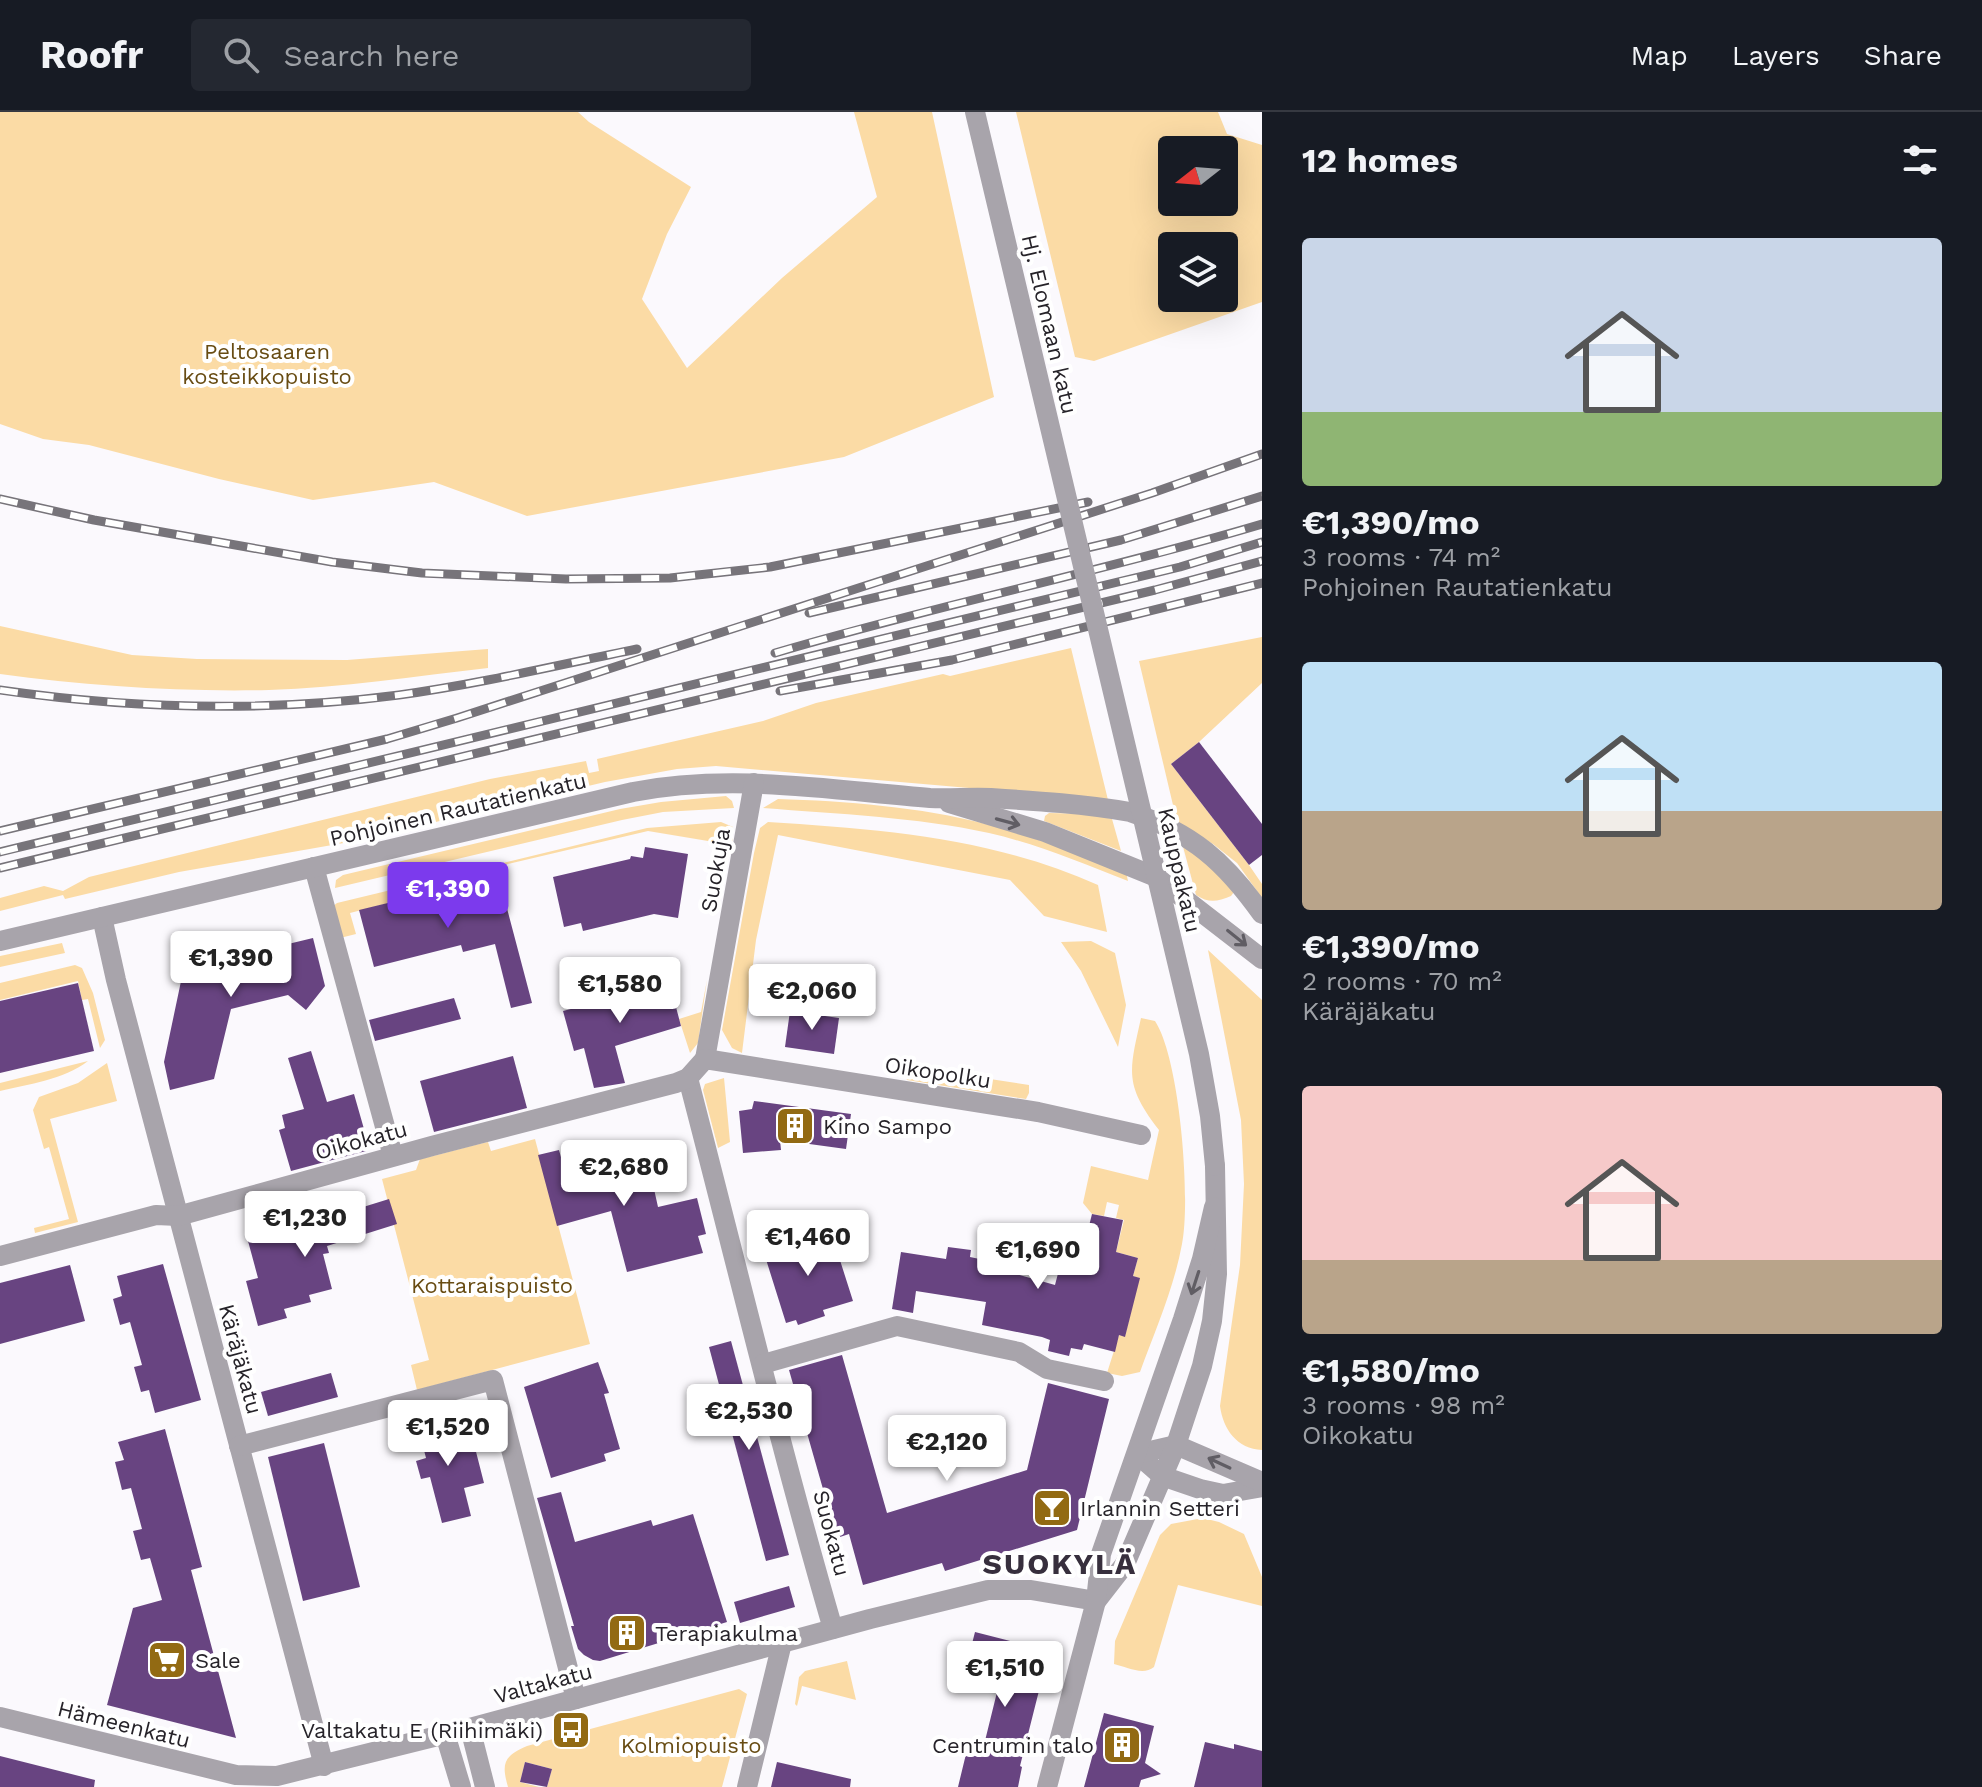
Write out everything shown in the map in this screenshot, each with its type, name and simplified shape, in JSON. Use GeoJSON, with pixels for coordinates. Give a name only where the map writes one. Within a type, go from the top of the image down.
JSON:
{"type":"FeatureCollection","features":[{"type":"Feature","properties":{"kind":"street","name":"Hj. Elomaan katu"},"geometry":{"type":"LineString","coordinates":[[975,112],[1078,548]]}},
{"type":"Feature","properties":{"kind":"street","name":"Kauppakatu"},"geometry":{"type":"LineString","coordinates":[[1078,548],[1199,1054],[1215,1166],[1217,1274],[1212,1321],[1202,1366],[1176,1445],[1125,1564],[1096,1601]]}},
{"type":"Feature","properties":{"kind":"street","name":"Pohjoinen Rautatienkatu"},"geometry":{"type":"LineString","coordinates":[[0,941],[647,789],[725,782],[827,787],[933,798],[988,798],[1130,812],[1152,820],[1207,850],[1238,880],[1262,914]]}},
{"type":"Feature","properties":{"kind":"street","name":"Suokuja"},"geometry":{"type":"LineString","coordinates":[[705,1059],[754,783]]}},
{"type":"Feature","properties":{"kind":"street","name":"Pohjoinen Rautatienkatu"},"geometry":{"type":"LineString","coordinates":[[933,798],[1045,832],[1156,877],[1262,959]]}},
{"type":"Feature","properties":{"kind":"street"},"geometry":{"type":"LineString","coordinates":[[314,867],[393,1156]]}},
{"type":"Feature","properties":{"kind":"street","name":"Käräjäkatu"},"geometry":{"type":"LineString","coordinates":[[102,917],[324,1766]]}},
{"type":"Feature","properties":{"kind":"street"},"geometry":{"type":"LineString","coordinates":[[688,1078],[705,1059]]}},
{"type":"Feature","properties":{"kind":"street","name":"Oikopolku"},"geometry":{"type":"LineString","coordinates":[[705,1059],[1038,1112],[1141,1135]]}},
{"type":"Feature","properties":{"kind":"street","name":"Oikokatu"},"geometry":{"type":"LineString","coordinates":[[0,1256],[156,1215],[178,1216],[688,1078]]}},
{"type":"Feature","properties":{"kind":"street","name":"Suokatu"},"geometry":{"type":"LineString","coordinates":[[688,1078],[745,1310],[763,1364],[833,1629]]}},
{"type":"Feature","properties":{"kind":"street","name":"Kauppakatu"},"geometry":{"type":"LineString","coordinates":[[1047,1787],[1096,1601],[1101,1554],[1202,1259],[1214,1207]]}},
{"type":"Feature","properties":{"kind":"street"},"geometry":{"type":"LineString","coordinates":[[763,1364],[897,1326],[1019,1352],[1047,1369],[1104,1381]]}},
{"type":"Feature","properties":{"kind":"street"},"geometry":{"type":"LineString","coordinates":[[239,1446],[493,1380],[576,1699]]}},
{"type":"Feature","properties":{"kind":"street"},"geometry":{"type":"LineString","coordinates":[[1137,1454],[1176,1445],[1262,1485]]}},
{"type":"Feature","properties":{"kind":"street"},"geometry":{"type":"LineString","coordinates":[[1137,1454],[1162,1476],[1223,1494],[1262,1485]]}},
{"type":"Feature","properties":{"kind":"street","name":"Valtakatu"},"geometry":{"type":"LineString","coordinates":[[236,1775],[277,1776],[324,1766],[988,1590],[1031,1590],[1096,1601]]}},
{"type":"Feature","properties":{"kind":"street"},"geometry":{"type":"LineString","coordinates":[[747,1787],[782,1643]]}},
{"type":"Feature","properties":{"kind":"street","name":"Hämeenkatu"},"geometry":{"type":"LineString","coordinates":[[0,1717],[236,1775]]}},
{"type":"Feature","properties":{"kind":"street"},"geometry":{"type":"LineString","coordinates":[[470,1728],[485,1787]]}},
{"type":"Feature","properties":{"kind":"street"},"geometry":{"type":"LineString","coordinates":[[445,1734],[461,1787]]}},
{"type":"Feature","properties":{"kind":"green space","name":"Peltosaaren kosteikkopuisto"},"geometry":{"type":"Polygon","coordinates":[[[0,112],[578,112],[691,187],[667,234],[642,299],[687,368],[782,278],[877,197],[854,112],[932,112],[994,397],[844,457],[527,516],[434,482],[313,500],[89,445],[43,439],[0,424],[0,112]]]}},
{"type":"Feature","properties":{"kind":"green space"},"geometry":{"type":"Polygon","coordinates":[[[1016,112],[1218,112],[1227,134],[1233,136],[1158,136],[1158,216],[1238,216],[1238,137],[1262,145],[1262,302],[1238,310],[1238,232],[1158,232],[1158,312],[1234,312],[1094,361],[1075,357],[1016,112]]]}},
{"type":"Feature","properties":{"kind":"green space"},"geometry":{"type":"Polygon","coordinates":[[[0,626],[132,655],[197,659],[347,660],[488,649],[488,668],[296,689],[201,690],[100,685],[0,674],[0,626]]]}},
{"type":"Feature","properties":{"kind":"green space"},"geometry":{"type":"Polygon","coordinates":[[[1262,637],[1262,683],[1171,764],[1262,884],[1262,898],[1237,863],[1177,822],[1139,661],[1262,637]]]}},
{"type":"Feature","properties":{"kind":"green space"},"geometry":{"type":"Polygon","coordinates":[[[1071,648],[1108,800],[716,766],[677,769],[605,782],[355,841],[179,872],[0,911],[0,898],[44,886],[63,891],[89,877],[490,779],[586,761],[589,773],[599,771],[597,759],[763,721],[816,703],[1071,648]]]}},
{"type":"Feature","properties":{"kind":"green space"},"geometry":{"type":"Polygon","coordinates":[[[726,796],[734,808],[663,812],[622,820],[335,888],[336,880],[343,875],[620,809],[726,796]]]}},
{"type":"Feature","properties":{"kind":"green space"},"geometry":{"type":"Polygon","coordinates":[[[778,799],[883,806],[961,818],[1022,834],[1126,872],[1128,881],[1042,848],[989,833],[905,820],[763,808],[778,799]]]}},
{"type":"Feature","properties":{"kind":"green space"},"geometry":{"type":"Polygon","coordinates":[[[1049,813],[1092,814],[1112,819],[1121,851],[1044,821],[1049,813]]]}},
{"type":"Feature","properties":{"kind":"green space"},"geometry":{"type":"Polygon","coordinates":[[[721,822],[733,827],[732,845],[648,831],[474,872],[476,882],[446,889],[448,898],[420,895],[350,913],[356,934],[340,938],[332,907],[337,903],[647,828],[721,822]]]}},
{"type":"Feature","properties":{"kind":"green space"},"geometry":{"type":"Polygon","coordinates":[[[768,822],[936,838],[1018,856],[1059,869],[1098,885],[1107,932],[1044,916],[1010,880],[778,835],[756,940],[742,1053],[732,1048],[722,1030],[754,853],[760,828],[768,822]]]}},
{"type":"Feature","properties":{"kind":"green space"},"geometry":{"type":"Polygon","coordinates":[[[1182,843],[1199,855],[1234,892],[1231,896],[1213,901],[1196,895],[1182,843]]]}},
{"type":"Feature","properties":{"kind":"green space"},"geometry":{"type":"Polygon","coordinates":[[[1091,941],[1115,953],[1126,1005],[1118,1047],[1081,971],[1061,942],[1091,941]]]}},
{"type":"Feature","properties":{"kind":"green space"},"geometry":{"type":"Polygon","coordinates":[[[62,943],[65,953],[0,967],[0,956],[62,943]]]}},
{"type":"Feature","properties":{"kind":"green space"},"geometry":{"type":"Polygon","coordinates":[[[1208,950],[1262,1000],[1262,1450],[1245,1446],[1233,1436],[1224,1422],[1220,1406],[1240,1265],[1244,1184],[1241,1120],[1208,950]]]}},
{"type":"Feature","properties":{"kind":"green space"},"geometry":{"type":"Polygon","coordinates":[[[75,965],[82,968],[93,993],[105,1040],[100,1048],[88,999],[82,1000],[78,981],[0,1000],[0,983],[75,965]]]}},
{"type":"Feature","properties":{"kind":"green space"},"geometry":{"type":"Polygon","coordinates":[[[707,980],[698,1043],[690,1053],[679,1019],[701,1012],[707,980]]]}},
{"type":"Feature","properties":{"kind":"green space"},"geometry":{"type":"Polygon","coordinates":[[[1141,1018],[1155,1021],[1171,1066],[1184,1164],[1184,1223],[1174,1277],[1140,1372],[1122,1376],[1107,1373],[1119,1335],[1125,1336],[1139,1278],[1133,1276],[1138,1258],[1116,1252],[1124,1220],[1116,1218],[1119,1205],[1107,1202],[1104,1216],[1092,1214],[1083,1203],[1091,1166],[1148,1180],[1159,1130],[1140,1101],[1132,1077],[1141,1018]]]}},
{"type":"Feature","properties":{"kind":"green space"},"geometry":{"type":"Polygon","coordinates":[[[88,1061],[57,1077],[0,1091],[0,1083],[88,1061]]]}},
{"type":"Feature","properties":{"kind":"green space"},"geometry":{"type":"Polygon","coordinates":[[[107,1063],[117,1101],[50,1119],[78,1222],[35,1233],[34,1228],[69,1219],[49,1147],[44,1149],[33,1110],[39,1097],[78,1083],[107,1063]]]}},
{"type":"Feature","properties":{"kind":"green space"},"geometry":{"type":"Polygon","coordinates":[[[911,1067],[1029,1085],[1029,1093],[1026,1099],[907,1080],[905,1075],[911,1067]]]}},
{"type":"Feature","properties":{"kind":"green space"},"geometry":{"type":"Polygon","coordinates":[[[724,1078],[730,1142],[718,1148],[703,1090],[705,1084],[724,1078]]]}},
{"type":"Feature","properties":{"kind":"green space","name":"Kottaraispuisto"},"geometry":{"type":"Polygon","coordinates":[[[535,1139],[590,1344],[417,1390],[411,1365],[429,1360],[382,1179],[416,1170],[420,1159],[488,1142],[491,1151],[535,1139]]]}},
{"type":"Feature","properties":{"kind":"green space"},"geometry":{"type":"Polygon","coordinates":[[[1203,1518],[1244,1534],[1262,1577],[1262,1606],[1178,1585],[1154,1667],[1140,1671],[1114,1664],[1115,1641],[1160,1535],[1171,1524],[1203,1518]]]}},
{"type":"Feature","properties":{"kind":"green space"},"geometry":{"type":"Polygon","coordinates":[[[847,1661],[856,1700],[802,1686],[797,1706],[795,1704],[799,1677],[805,1671],[847,1661]]]}},
{"type":"Feature","properties":{"kind":"green space","name":"Kolmiopuisto"},"geometry":{"type":"Polygon","coordinates":[[[739,1689],[747,1694],[722,1787],[547,1787],[552,1769],[525,1762],[520,1782],[539,1787],[508,1787],[506,1761],[513,1753],[527,1746],[739,1689]]]}},
{"type":"Feature","properties":{"kind":"building"},"geometry":{"type":"Polygon","coordinates":[[[1199,742],[1262,824],[1262,855],[1249,865],[1171,764],[1199,742]]]}},
{"type":"Feature","properties":{"kind":"building"},"geometry":{"type":"Polygon","coordinates":[[[645,847],[688,854],[678,918],[654,914],[583,931],[581,923],[564,927],[553,877],[630,859],[631,856],[643,858],[645,847]]]}},
{"type":"Feature","properties":{"kind":"building"},"geometry":{"type":"Polygon","coordinates":[[[474,882],[475,889],[500,882],[532,1003],[511,1008],[495,944],[463,952],[461,945],[374,967],[359,910],[474,882]]]}},
{"type":"Feature","properties":{"kind":"building"},"geometry":{"type":"Polygon","coordinates":[[[313,938],[325,986],[306,1010],[288,995],[231,1009],[214,1079],[170,1090],[164,1062],[184,967],[179,948],[217,939],[222,960],[313,938]]]}},
{"type":"Feature","properties":{"kind":"building"},"geometry":{"type":"Polygon","coordinates":[[[668,977],[681,1026],[615,1046],[625,1083],[594,1088],[584,1048],[574,1051],[563,1011],[594,1003],[592,994],[668,977]]]}},
{"type":"Feature","properties":{"kind":"building"},"geometry":{"type":"Polygon","coordinates":[[[78,983],[94,1051],[0,1073],[0,1001],[78,983]]]}},
{"type":"Feature","properties":{"kind":"building"},"geometry":{"type":"Polygon","coordinates":[[[454,998],[461,1019],[375,1041],[369,1020],[454,998]]]}},
{"type":"Feature","properties":{"kind":"building"},"geometry":{"type":"Polygon","coordinates":[[[790,1011],[839,1018],[834,1054],[785,1047],[790,1011]]]}},
{"type":"Feature","properties":{"kind":"building"},"geometry":{"type":"Polygon","coordinates":[[[311,1051],[327,1102],[354,1094],[364,1129],[360,1130],[366,1151],[291,1171],[279,1130],[285,1128],[282,1115],[304,1109],[288,1058],[311,1051]]]}},
{"type":"Feature","properties":{"kind":"building"},"geometry":{"type":"Polygon","coordinates":[[[513,1056],[527,1108],[434,1132],[420,1081],[513,1056]]]}},
{"type":"Feature","properties":{"kind":"building","name":"Kino Sampo"},"geometry":{"type":"Polygon","coordinates":[[[754,1101],[851,1114],[846,1149],[780,1140],[781,1150],[743,1153],[739,1111],[752,1109],[754,1101]]]}},
{"type":"Feature","properties":{"kind":"building"},"geometry":{"type":"Polygon","coordinates":[[[559,1150],[564,1168],[638,1150],[646,1182],[652,1180],[658,1207],[697,1198],[706,1234],[698,1236],[703,1253],[627,1272],[611,1211],[557,1226],[538,1155],[559,1150]]]}},
{"type":"Feature","properties":{"kind":"building"},"geometry":{"type":"Polygon","coordinates":[[[389,1199],[397,1224],[327,1246],[329,1253],[323,1254],[332,1289],[309,1295],[311,1302],[284,1309],[287,1318],[258,1326],[246,1281],[258,1278],[248,1241],[389,1199]]]}},
{"type":"Feature","properties":{"kind":"building"},"geometry":{"type":"Polygon","coordinates":[[[1092,1214],[1123,1220],[1116,1252],[1138,1258],[1133,1276],[1140,1278],[1125,1337],[1119,1335],[1115,1352],[1084,1344],[1082,1350],[1071,1348],[1069,1356],[1048,1351],[1050,1340],[982,1325],[986,1302],[916,1291],[913,1313],[892,1309],[901,1252],[946,1259],[948,1247],[971,1250],[970,1257],[1013,1266],[1012,1273],[1055,1285],[1061,1262],[1079,1266],[1092,1214]]]}},
{"type":"Feature","properties":{"kind":"building"},"geometry":{"type":"Polygon","coordinates":[[[831,1232],[853,1301],[823,1310],[825,1316],[798,1325],[796,1320],[786,1323],[764,1253],[774,1249],[773,1245],[831,1232]]]}},
{"type":"Feature","properties":{"kind":"building"},"geometry":{"type":"Polygon","coordinates":[[[163,1264],[201,1400],[155,1413],[149,1390],[141,1392],[134,1367],[142,1365],[130,1322],[120,1325],[113,1299],[122,1296],[117,1276],[163,1264]]]}},
{"type":"Feature","properties":{"kind":"building"},"geometry":{"type":"Polygon","coordinates":[[[70,1265],[85,1321],[0,1344],[0,1283],[70,1265]]]}},
{"type":"Feature","properties":{"kind":"building"},"geometry":{"type":"Polygon","coordinates":[[[731,1341],[789,1555],[766,1561],[709,1347],[731,1341]]]}},
{"type":"Feature","properties":{"kind":"building"},"geometry":{"type":"Polygon","coordinates":[[[842,1355],[887,1513],[1027,1470],[1048,1383],[1109,1399],[1077,1530],[945,1571],[942,1563],[863,1585],[849,1534],[837,1538],[789,1370],[842,1355]]]}},
{"type":"Feature","properties":{"kind":"building"},"geometry":{"type":"Polygon","coordinates":[[[598,1362],[609,1393],[604,1394],[620,1449],[604,1454],[606,1461],[551,1478],[524,1387],[598,1362]]]}},
{"type":"Feature","properties":{"kind":"building"},"geometry":{"type":"Polygon","coordinates":[[[331,1373],[338,1397],[268,1416],[261,1392],[331,1373]]]}},
{"type":"Feature","properties":{"kind":"building"},"geometry":{"type":"Polygon","coordinates":[[[446,1416],[453,1445],[473,1440],[484,1483],[464,1488],[471,1516],[442,1523],[430,1477],[421,1479],[416,1461],[426,1458],[417,1423],[446,1416]]]}},
{"type":"Feature","properties":{"kind":"building"},"geometry":{"type":"Polygon","coordinates":[[[165,1429],[202,1567],[191,1570],[236,1738],[107,1705],[133,1608],[162,1600],[150,1558],[141,1560],[133,1531],[142,1529],[131,1488],[122,1490],[115,1462],[124,1460],[118,1442],[165,1429]]]}},
{"type":"Feature","properties":{"kind":"building"},"geometry":{"type":"Polygon","coordinates":[[[324,1443],[360,1587],[303,1601],[268,1457],[324,1443]]]}},
{"type":"Feature","properties":{"kind":"building"},"geometry":{"type":"Polygon","coordinates":[[[561,1492],[575,1542],[651,1520],[653,1526],[693,1514],[727,1622],[600,1661],[584,1655],[578,1649],[571,1626],[574,1626],[537,1498],[561,1492]]]}},
{"type":"Feature","properties":{"kind":"building"},"geometry":{"type":"Polygon","coordinates":[[[789,1586],[795,1607],[740,1623],[734,1602],[789,1586]]]}},
{"type":"Feature","properties":{"kind":"building"},"geometry":{"type":"Polygon","coordinates":[[[975,1632],[1049,1651],[1020,1766],[1018,1787],[958,1787],[966,1754],[981,1757],[1000,1680],[965,1671],[975,1632]]]}},
{"type":"Feature","properties":{"kind":"building","name":"Centrumin talo"},"geometry":{"type":"Polygon","coordinates":[[[1104,1713],[1154,1726],[1145,1763],[1161,1774],[1141,1780],[1139,1787],[1084,1787],[1104,1713]]]}},
{"type":"Feature","properties":{"kind":"building"},"geometry":{"type":"Polygon","coordinates":[[[1205,1742],[1234,1749],[1234,1744],[1262,1751],[1262,1787],[1194,1787],[1205,1742]]]}},
{"type":"Feature","properties":{"kind":"building"},"geometry":{"type":"Polygon","coordinates":[[[0,1756],[95,1780],[94,1787],[0,1787],[0,1756]]]}},
{"type":"Feature","properties":{"kind":"building"},"geometry":{"type":"Polygon","coordinates":[[[525,1762],[552,1769],[547,1787],[520,1782],[525,1762]]]}},
{"type":"Feature","properties":{"kind":"building"},"geometry":{"type":"Polygon","coordinates":[[[777,1762],[851,1779],[850,1787],[771,1787],[777,1762]]]}},
{"type":"Feature","properties":{"kind":"railway"},"geometry":{"type":"LineString","coordinates":[[0,831],[387,739],[1152,493],[1262,454]]}},
{"type":"Feature","properties":{"kind":"railway"},"geometry":{"type":"LineString","coordinates":[[809,613],[1121,540],[1262,496]]}},
{"type":"Feature","properties":{"kind":"railway"},"geometry":{"type":"LineString","coordinates":[[0,499],[94,520],[332,562],[422,573],[566,579],[670,578],[770,567],[1088,502]]}},
{"type":"Feature","properties":{"kind":"railway"},"geometry":{"type":"LineString","coordinates":[[775,653],[1262,524]]}},
{"type":"Feature","properties":{"kind":"railway"},"geometry":{"type":"LineString","coordinates":[[0,852],[1180,567],[1262,542]]}},
{"type":"Feature","properties":{"kind":"railway"},"geometry":{"type":"LineString","coordinates":[[0,868],[1155,590],[1262,561]]}},
{"type":"Feature","properties":{"kind":"railway"},"geometry":{"type":"LineString","coordinates":[[780,691],[952,660],[1262,583]]}},
{"type":"Feature","properties":{"kind":"railway"},"geometry":{"type":"LineString","coordinates":[[0,690],[149,704],[300,704],[429,691],[637,649]]}},
{"type":"Feature","properties":{"kind":"place","name":"Kino Sampo"},"geometry":{"type":"Point","coordinates":[795,1126]}},
{"type":"Feature","properties":{"kind":"place","name":"Irlannin Setteri"},"geometry":{"type":"Point","coordinates":[1052,1508]}},
{"type":"Feature","properties":{"kind":"place","name":"Terapiakulma"},"geometry":{"type":"Point","coordinates":[627,1633]}},
{"type":"Feature","properties":{"kind":"place","name":"Sale"},"geometry":{"type":"Point","coordinates":[167,1660]}},
{"type":"Feature","properties":{"kind":"place","name":"Valtakatu E (Riihimäki)"},"geometry":{"type":"Point","coordinates":[571,1730]}},
{"type":"Feature","properties":{"kind":"place","name":"Centrumin talo"},"geometry":{"type":"Point","coordinates":[1122,1745]}},
{"type":"Feature","properties":{"kind":"district","name":"SUOKYLÄ"},"geometry":{"type":"Point","coordinates":[1060,1564]}}]}
